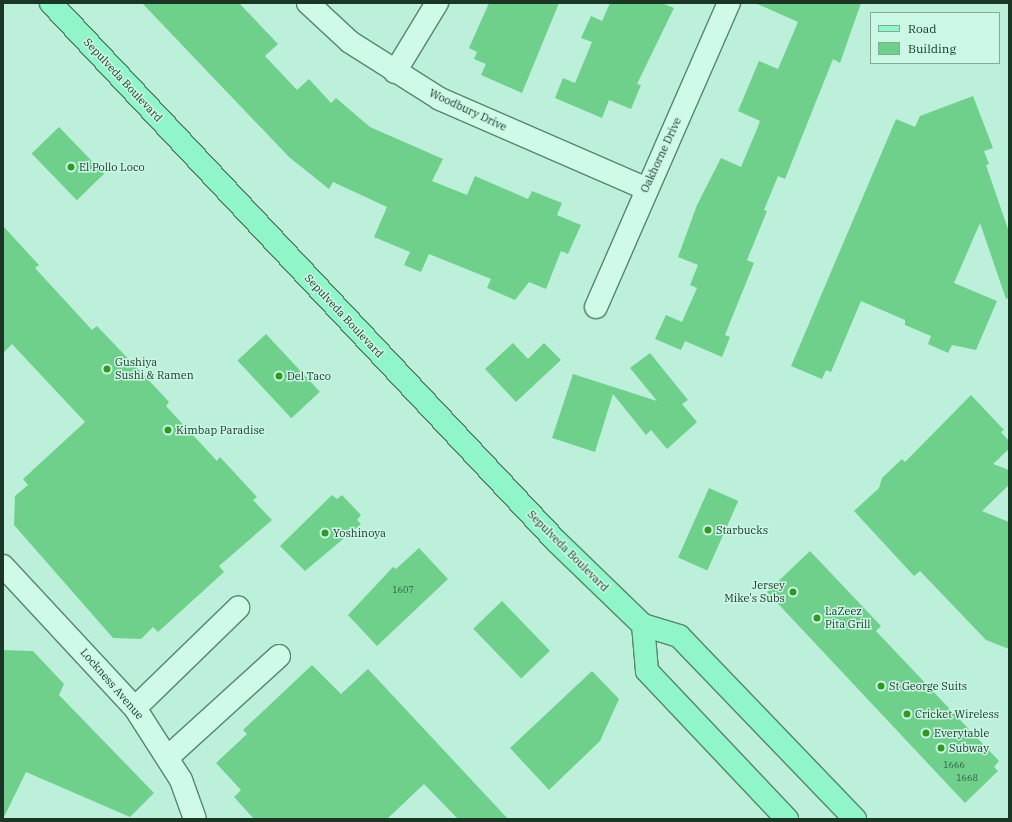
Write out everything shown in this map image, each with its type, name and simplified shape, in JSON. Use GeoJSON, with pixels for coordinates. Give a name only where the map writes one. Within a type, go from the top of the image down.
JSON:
{"type":"FeatureCollection","features":[{"type":"Feature","properties":{"kind":"main road","name":"Sepulveda Boulevard"},"geometry":{"type":"LineString","coordinates":[[50,3],[556,541],[643,625],[679,636],[855,819]]}},
{"type":"Feature","properties":{"kind":"main road"},"geometry":{"type":"LineString","coordinates":[[643,625],[647,671],[787,819]]}},
{"type":"Feature","properties":{"kind":"street","name":"Woodbury Drive"},"geometry":{"type":"LineString","coordinates":[[308,3],[350,42],[394,72],[440,99],[645,188]]}},
{"type":"Feature","properties":{"kind":"street"},"geometry":{"type":"LineString","coordinates":[[394,72],[437,3]]}},
{"type":"Feature","properties":{"kind":"street","name":"Oakhorne Drive"},"geometry":{"type":"LineString","coordinates":[[596,307],[645,188],[729,3]]}},
{"type":"Feature","properties":{"kind":"street","name":"Lockness Avenue"},"geometry":{"type":"LineString","coordinates":[[3,566],[135,708],[168,757],[195,819]]}},
{"type":"Feature","properties":{"kind":"street"},"geometry":{"type":"LineString","coordinates":[[135,708],[238,608]]}},
{"type":"Feature","properties":{"kind":"street"},"geometry":{"type":"LineString","coordinates":[[168,757],[279,656]]}},
{"type":"Feature","properties":{"kind":"building"},"geometry":{"type":"Polygon","coordinates":[[[142,3],[239,3],[278,44],[265,56],[297,90],[309,79],[331,103],[336,98],[370,127],[443,159],[432,181],[467,195],[475,176],[528,199],[532,191],[562,203],[557,215],[581,225],[568,254],[561,251],[546,289],[529,282],[515,300],[487,288],[491,279],[429,254],[421,272],[404,265],[410,252],[374,237],[387,207],[333,182],[329,189],[289,157],[142,3]]]}},
{"type":"Feature","properties":{"kind":"building"},"geometry":{"type":"Polygon","coordinates":[[[489,3],[559,3],[522,93],[481,75],[486,64],[474,59],[477,52],[469,48],[489,3]]]}},
{"type":"Feature","properties":{"kind":"building"},"geometry":{"type":"Polygon","coordinates":[[[610,3],[662,3],[674,8],[637,84],[641,85],[631,109],[609,100],[602,118],[555,98],[563,78],[575,83],[592,42],[581,38],[591,16],[602,21],[610,3]]]}},
{"type":"Feature","properties":{"kind":"building"},"geometry":{"type":"Polygon","coordinates":[[[755,3],[861,3],[840,63],[833,59],[785,179],[778,176],[764,210],[767,211],[747,260],[754,263],[725,335],[730,337],[722,357],[685,341],[681,350],[655,339],[666,315],[682,322],[697,288],[690,285],[698,265],[678,257],[697,205],[721,158],[741,167],[760,121],[738,111],[759,61],[778,69],[798,22],[755,3]]]}},
{"type":"Feature","properties":{"kind":"building"},"geometry":{"type":"Polygon","coordinates":[[[973,96],[993,148],[984,151],[989,164],[986,165],[1009,232],[1009,298],[1006,299],[980,223],[954,283],[997,301],[976,350],[952,345],[948,353],[928,344],[931,336],[905,325],[905,320],[861,301],[831,372],[826,370],[822,379],[791,366],[896,119],[915,127],[920,116],[973,96]]]}},
{"type":"Feature","properties":{"kind":"building","name":"El Pollo Loco"},"geometry":{"type":"Polygon","coordinates":[[[59,127],[104,174],[77,200],[32,153],[59,127]]]}},
{"type":"Feature","properties":{"kind":"building"},"geometry":{"type":"Polygon","coordinates":[[[3,226],[39,265],[35,268],[92,330],[97,326],[157,389],[169,402],[166,406],[217,461],[220,457],[257,497],[253,500],[272,520],[219,566],[224,572],[158,632],[153,627],[141,639],[113,638],[14,525],[15,496],[28,485],[23,479],[85,422],[12,344],[3,353],[3,226]]]}},
{"type":"Feature","properties":{"kind":"building","name":"Del Taco"},"geometry":{"type":"Polygon","coordinates":[[[266,334],[320,392],[291,418],[237,361],[266,334]]]}},
{"type":"Feature","properties":{"kind":"building"},"geometry":{"type":"Polygon","coordinates":[[[513,343],[528,359],[544,343],[561,360],[516,402],[485,369],[513,343]]]}},
{"type":"Feature","properties":{"kind":"building"},"geometry":{"type":"Polygon","coordinates":[[[650,353],[688,400],[682,404],[697,422],[667,449],[651,430],[646,435],[613,394],[595,452],[552,438],[573,374],[657,401],[630,368],[650,353]]]}},
{"type":"Feature","properties":{"kind":"building"},"geometry":{"type":"Polygon","coordinates":[[[971,395],[1004,430],[1001,432],[1009,441],[1009,449],[993,464],[1009,470],[1009,485],[982,511],[1009,522],[1009,649],[986,640],[920,571],[914,576],[854,511],[879,488],[882,478],[902,459],[905,462],[971,395]]]}},
{"type":"Feature","properties":{"kind":"building","name":"Starbucks"},"geometry":{"type":"Polygon","coordinates":[[[709,488],[738,501],[707,570],[678,557],[709,488]]]}},
{"type":"Feature","properties":{"kind":"building","name":"Yoshinoya"},"geometry":{"type":"Polygon","coordinates":[[[332,495],[337,499],[342,495],[361,515],[357,520],[361,524],[305,571],[280,546],[332,495]]]}},
{"type":"Feature","properties":{"kind":"building"},"geometry":{"type":"Polygon","coordinates":[[[419,548],[448,579],[377,646],[348,615],[393,567],[396,569],[419,548]]]}},
{"type":"Feature","properties":{"kind":"building"},"geometry":{"type":"Polygon","coordinates":[[[810,551],[881,626],[876,631],[999,761],[994,767],[998,771],[965,803],[767,592],[810,551]]]}},
{"type":"Feature","properties":{"kind":"building"},"geometry":{"type":"Polygon","coordinates":[[[502,601],[550,651],[521,678],[473,629],[502,601]]]}},
{"type":"Feature","properties":{"kind":"building"},"geometry":{"type":"Polygon","coordinates":[[[3,650],[33,651],[64,684],[59,695],[154,793],[130,817],[26,772],[3,819],[3,650]]]}},
{"type":"Feature","properties":{"kind":"building"},"geometry":{"type":"Polygon","coordinates":[[[312,665],[341,694],[368,669],[508,819],[458,819],[424,784],[387,819],[254,819],[234,797],[241,790],[216,763],[247,734],[243,730],[312,665]]]}},
{"type":"Feature","properties":{"kind":"building"},"geometry":{"type":"Polygon","coordinates":[[[592,671],[619,699],[600,741],[549,790],[510,748],[592,671]]]}},
{"type":"Feature","properties":{"kind":"place","name":"El Pollo Loco"},"geometry":{"type":"Point","coordinates":[71,167]}},
{"type":"Feature","properties":{"kind":"place","name":"Gushiya Sushi & Ramen"},"geometry":{"type":"Point","coordinates":[107,369]}},
{"type":"Feature","properties":{"kind":"place","name":"Del Taco"},"geometry":{"type":"Point","coordinates":[279,376]}},
{"type":"Feature","properties":{"kind":"place","name":"Kimbap Paradise"},"geometry":{"type":"Point","coordinates":[168,430]}},
{"type":"Feature","properties":{"kind":"place","name":"Starbucks"},"geometry":{"type":"Point","coordinates":[708,530]}},
{"type":"Feature","properties":{"kind":"place","name":"Yoshinoya"},"geometry":{"type":"Point","coordinates":[325,533]}},
{"type":"Feature","properties":{"kind":"place","name":"Jersey Mike's Subs"},"geometry":{"type":"Point","coordinates":[793,592]}},
{"type":"Feature","properties":{"kind":"place","name":"LaZeez Pita Grill"},"geometry":{"type":"Point","coordinates":[817,618]}},
{"type":"Feature","properties":{"kind":"place","name":"St George Suits"},"geometry":{"type":"Point","coordinates":[881,686]}},
{"type":"Feature","properties":{"kind":"place","name":"Cricket Wireless"},"geometry":{"type":"Point","coordinates":[907,714]}},
{"type":"Feature","properties":{"kind":"place","name":"Everytable"},"geometry":{"type":"Point","coordinates":[926,733]}},
{"type":"Feature","properties":{"kind":"place","name":"Subway"},"geometry":{"type":"Point","coordinates":[941,748]}}]}
